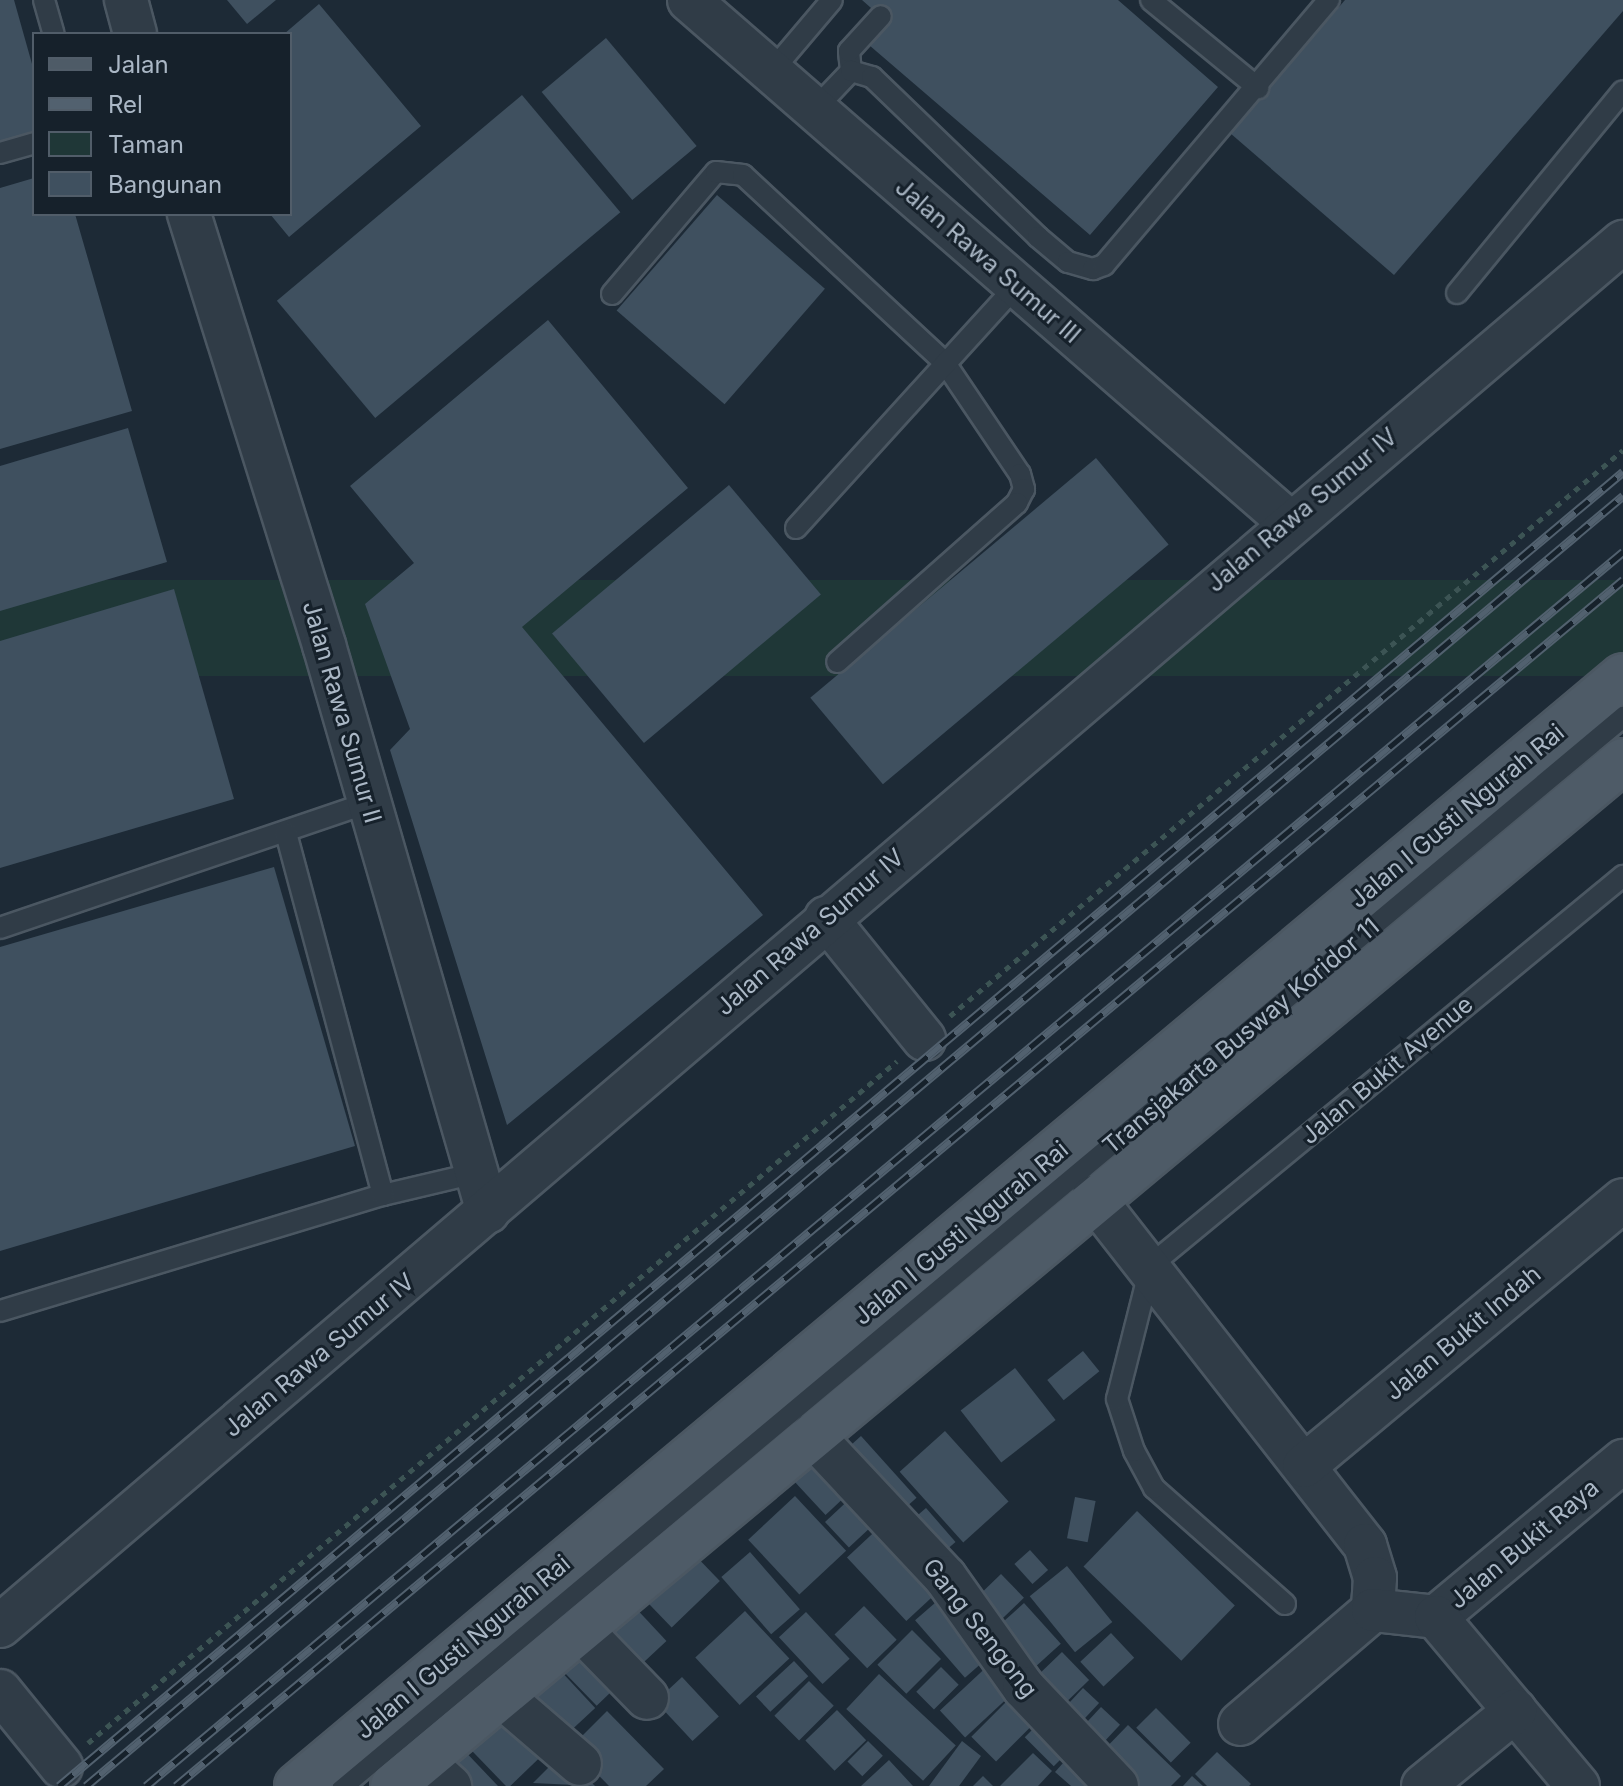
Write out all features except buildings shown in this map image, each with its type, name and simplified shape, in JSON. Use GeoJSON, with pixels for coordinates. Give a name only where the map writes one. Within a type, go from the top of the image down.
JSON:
{"type":"FeatureCollection","features":[{"type":"Feature","properties":{"kind":"main road","name":"Jalan I Gusti Ngurah Rai"},"geometry":{"type":"LineString","coordinates":[[297,1786],[1623,676]]}},
{"type":"Feature","properties":{"kind":"main road"},"geometry":{"type":"LineString","coordinates":[[422,1778],[501,1696],[580,1629],[1093,1197],[1623,761]]}},
{"type":"Feature","properties":{"kind":"street"},"geometry":{"type":"LineString","coordinates":[[126,0],[134,32]]}},
{"type":"Feature","properties":{"kind":"street","name":"Jalan Rawa Sumur III"},"geometry":{"type":"LineString","coordinates":[[689,0],[1288,521]]}},
{"type":"Feature","properties":{"kind":"street","name":"Jalan Rawa Sumur II"},"geometry":{"type":"LineString","coordinates":[[190,216],[368,803],[482,1192]]}},
{"type":"Feature","properties":{"kind":"street","name":"Jalan Rawa Sumur IV"},"geometry":{"type":"LineString","coordinates":[[0,1626],[482,1192],[826,918],[1288,521],[1623,242]]}},
{"type":"Feature","properties":{"kind":"street"},"geometry":{"type":"LineString","coordinates":[[826,918],[924,1039]]}},
{"type":"Feature","properties":{"kind":"street"},"geometry":{"type":"LineString","coordinates":[[1093,1197],[1151,1265],[1365,1545],[1375,1578],[1373,1610],[1240,1724]]}},
{"type":"Feature","properties":{"kind":"street","name":"Jalan Bukit Indah"},"geometry":{"type":"LineString","coordinates":[[1304,1466],[1623,1200]]}},
{"type":"Feature","properties":{"kind":"street","name":"Gang Sengong"},"geometry":{"type":"LineString","coordinates":[[812,1435],[945,1577],[1024,1688],[1117,1786]]}},
{"type":"Feature","properties":{"kind":"street","name":"Jalan Bukit Raya"},"geometry":{"type":"LineString","coordinates":[[1373,1610],[1436,1617],[1623,1461]]}},
{"type":"Feature","properties":{"kind":"street"},"geometry":{"type":"LineString","coordinates":[[1436,1617],[1578,1786]]}},
{"type":"Feature","properties":{"kind":"street"},"geometry":{"type":"LineString","coordinates":[[580,1629],[647,1698]]}},
{"type":"Feature","properties":{"kind":"street"},"geometry":{"type":"LineString","coordinates":[[0,1691],[61,1766]]}},
{"type":"Feature","properties":{"kind":"street"},"geometry":{"type":"LineString","coordinates":[[501,1696],[580,1764]]}},
{"type":"Feature","properties":{"kind":"street"},"geometry":{"type":"LineString","coordinates":[[1423,1786],[1515,1711]]}},
{"type":"Feature","properties":{"kind":"lane"},"geometry":{"type":"LineString","coordinates":[[44,0],[53,32]]}},
{"type":"Feature","properties":{"kind":"lane"},"geometry":{"type":"LineString","coordinates":[[771,72],[832,0]]}},
{"type":"Feature","properties":{"kind":"lane"},"geometry":{"type":"LineString","coordinates":[[1151,0],[1258,88]]}},
{"type":"Feature","properties":{"kind":"lane"},"geometry":{"type":"LineString","coordinates":[[851,71],[872,77],[1068,262],[1093,269],[1104,265],[1258,88],[1329,0]]}},
{"type":"Feature","properties":{"kind":"lane"},"geometry":{"type":"LineString","coordinates":[[814,110],[851,71],[849,51],[881,16]]}},
{"type":"Feature","properties":{"kind":"lane"},"geometry":{"type":"LineString","coordinates":[[1457,293],[1623,91]]}},
{"type":"Feature","properties":{"kind":"lane"},"geometry":{"type":"LineString","coordinates":[[0,153],[32,144]]}},
{"type":"Feature","properties":{"kind":"lane"},"geometry":{"type":"LineString","coordinates":[[612,294],[716,172],[731,170],[945,363],[1024,489],[1017,503],[837,662]]}},
{"type":"Feature","properties":{"kind":"lane"},"geometry":{"type":"LineString","coordinates":[[796,528],[1016,286]]}},
{"type":"Feature","properties":{"kind":"lane","name":"Transjakarta Busway Koridor 11"},"geometry":{"type":"LineString","coordinates":[[343,1786],[1623,717]]}},
{"type":"Feature","properties":{"kind":"lane"},"geometry":{"type":"LineString","coordinates":[[0,928],[368,803]]}},
{"type":"Feature","properties":{"kind":"lane"},"geometry":{"type":"LineString","coordinates":[[286,833],[383,1195]]}},
{"type":"Feature","properties":{"kind":"lane","name":"Jalan Bukit Avenue"},"geometry":{"type":"LineString","coordinates":[[1151,1265],[1623,876]]}},
{"type":"Feature","properties":{"kind":"lane"},"geometry":{"type":"LineString","coordinates":[[0,1311],[383,1195],[482,1192]]}},
{"type":"Feature","properties":{"kind":"lane"},"geometry":{"type":"LineString","coordinates":[[1151,1265],[1117,1399],[1134,1451],[1154,1488],[1285,1604]]}},
{"type":"Feature","properties":{"kind":"path"},"geometry":{"type":"LineString","coordinates":[[61,1766],[1623,450]]}},
{"type":"Feature","properties":{"kind":"green space"},"geometry":{"type":"Polygon","coordinates":[[[0,580],[1623,580],[1623,676],[0,676],[0,580]]]}},
{"type":"Feature","properties":{"kind":"railway"},"geometry":{"type":"LineString","coordinates":[[59,1786],[1623,472]]}},
{"type":"Feature","properties":{"kind":"railway"},"geometry":{"type":"LineString","coordinates":[[86,1786],[1623,496]]}},
{"type":"Feature","properties":{"kind":"railway"},"geometry":{"type":"LineString","coordinates":[[146,1786],[1623,552]]}},
{"type":"Feature","properties":{"kind":"railway"},"geometry":{"type":"LineString","coordinates":[[176,1786],[1623,580]]}}]}
